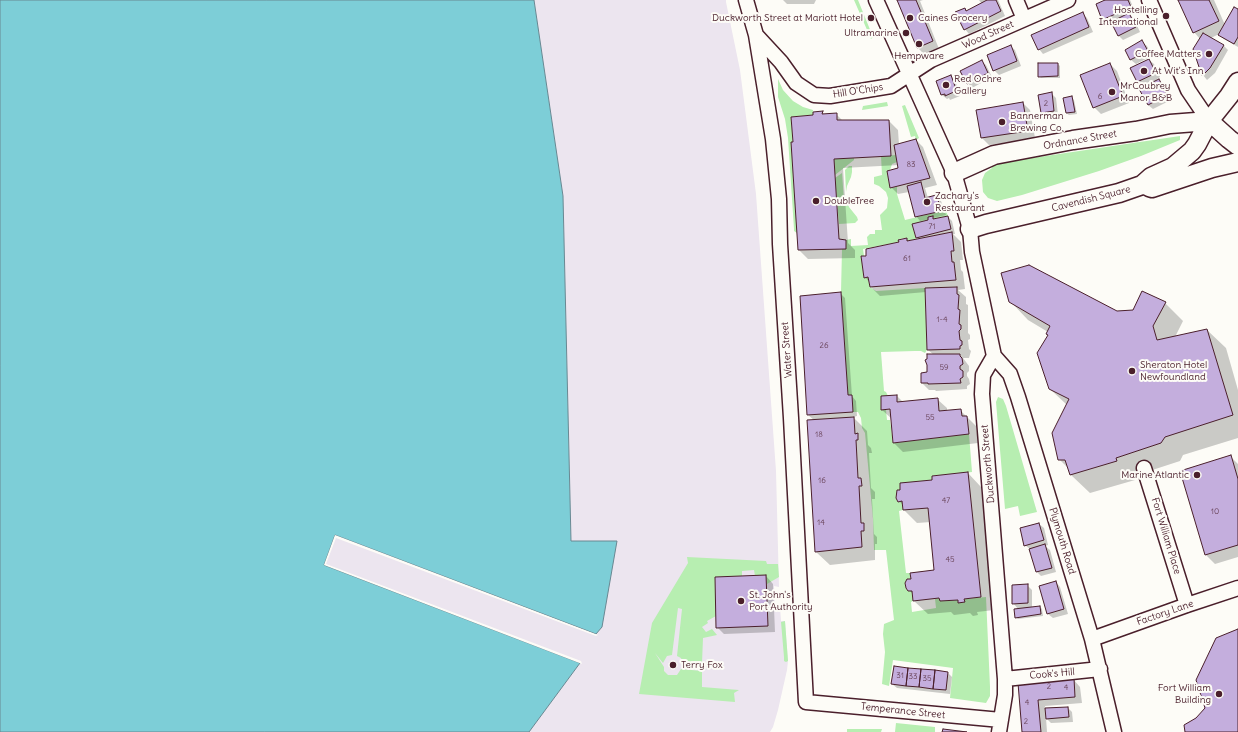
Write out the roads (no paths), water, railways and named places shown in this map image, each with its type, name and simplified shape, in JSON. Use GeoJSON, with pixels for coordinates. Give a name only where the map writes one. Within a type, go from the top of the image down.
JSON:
{"type":"FeatureCollection","features":[{"type":"Feature","properties":{"kind":"main road","name":"Cavendish Square"},"geometry":{"type":"LineString","coordinates":[[970,230],[986,224],[1119,192],[1142,185],[1151,177],[1173,167],[1192,151],[1209,121],[1238,82]]}},
{"type":"Feature","properties":{"kind":"main road"},"geometry":{"type":"LineString","coordinates":[[1209,121],[1229,140],[1238,146]]}},
{"type":"Feature","properties":{"kind":"main road","name":"Ordnance Street"},"geometry":{"type":"LineString","coordinates":[[954,173],[994,156],[1170,124],[1209,121]]}},
{"type":"Feature","properties":{"kind":"main road"},"geometry":{"type":"LineString","coordinates":[[1142,185],[1152,188],[1212,168],[1238,162]]}},
{"type":"Feature","properties":{"kind":"street","name":"Water Street"},"geometry":{"type":"LineString","coordinates":[[746,0],[756,35],[773,139],[779,199],[806,702]]}},
{"type":"Feature","properties":{"kind":"street"},"geometry":{"type":"LineString","coordinates":[[876,0],[954,173],[970,230],[972,252],[994,356]]}},
{"type":"Feature","properties":{"kind":"street"},"geometry":{"type":"LineString","coordinates":[[1016,0],[1024,19]]}},
{"type":"Feature","properties":{"kind":"street","name":"Wood Street"},"geometry":{"type":"LineString","coordinates":[[910,73],[931,60],[1068,0]]}},
{"type":"Feature","properties":{"kind":"street"},"geometry":{"type":"LineString","coordinates":[[1149,0],[1188,90],[1209,121]]}},
{"type":"Feature","properties":{"kind":"street","name":"Hill O'Chips"},"geometry":{"type":"LineString","coordinates":[[756,35],[781,62],[796,83],[814,95],[830,96],[890,86],[910,73]]}},
{"type":"Feature","properties":{"kind":"street","name":"Plymouth Road"},"geometry":{"type":"LineString","coordinates":[[994,356],[1010,374],[1018,397],[1092,638],[1114,732]]}},
{"type":"Feature","properties":{"kind":"street","name":"Duckworth Street"},"geometry":{"type":"LineString","coordinates":[[994,356],[983,375],[982,394],[1005,679],[1005,695],[1000,726]]}},
{"type":"Feature","properties":{"kind":"street","name":"Fort William Place"},"geometry":{"type":"LineString","coordinates":[[1144,468],[1187,604]]}},
{"type":"Feature","properties":{"kind":"street","name":"Factory Lane"},"geometry":{"type":"LineString","coordinates":[[1092,638],[1187,604],[1238,588]]}},
{"type":"Feature","properties":{"kind":"street","name":"Cook's Hill"},"geometry":{"type":"LineString","coordinates":[[1005,679],[1100,670]]}},
{"type":"Feature","properties":{"kind":"street","name":"Temperance Street"},"geometry":{"type":"LineString","coordinates":[[806,702],[1000,726]]}},
{"type":"Feature","properties":{"kind":"water"},"geometry":{"type":"Polygon","coordinates":[[[0,0],[534,0],[563,196],[571,541],[617,541],[602,627],[596,634],[335,535],[324,565],[580,663],[529,732],[0,732],[0,0]]]}},
{"type":"Feature","properties":{"kind":"place","name":"Hostelling International"},"geometry":{"type":"Point","coordinates":[1166,16]}},
{"type":"Feature","properties":{"kind":"place","name":"Duckworth Street at Mariott Hotel"},"geometry":{"type":"Point","coordinates":[871,18]}},
{"type":"Feature","properties":{"kind":"place","name":"Caines Grocery"},"geometry":{"type":"Point","coordinates":[910,18]}},
{"type":"Feature","properties":{"kind":"place","name":"Ultramarine"},"geometry":{"type":"Point","coordinates":[906,33]}},
{"type":"Feature","properties":{"kind":"place","name":"Hempware"},"geometry":{"type":"Point","coordinates":[919,44]}},
{"type":"Feature","properties":{"kind":"place","name":"Coffee Matters"},"geometry":{"type":"Point","coordinates":[1209,54]}},
{"type":"Feature","properties":{"kind":"place","name":"At Wit's Inn"},"geometry":{"type":"Point","coordinates":[1144,71]}},
{"type":"Feature","properties":{"kind":"place","name":"Red Ochre Gallery"},"geometry":{"type":"Point","coordinates":[946,85]}},
{"type":"Feature","properties":{"kind":"place","name":"MrCoubrey Manor B&B"},"geometry":{"type":"Point","coordinates":[1112,92]}},
{"type":"Feature","properties":{"kind":"place","name":"Bannerman Brewing Co."},"geometry":{"type":"Point","coordinates":[1002,122]}},
{"type":"Feature","properties":{"kind":"place","name":"DoubleTree"},"geometry":{"type":"Point","coordinates":[816,201]}},
{"type":"Feature","properties":{"kind":"place","name":"Zachary's Restaurant"},"geometry":{"type":"Point","coordinates":[927,202]}},
{"type":"Feature","properties":{"kind":"place","name":"Sheraton Hotel Newfoundland"},"geometry":{"type":"Point","coordinates":[1132,371]}},
{"type":"Feature","properties":{"kind":"place","name":"Marine Atlantic"},"geometry":{"type":"Point","coordinates":[1197,475]}},
{"type":"Feature","properties":{"kind":"place","name":"St. John's Port Authority"},"geometry":{"type":"Point","coordinates":[741,601]}},
{"type":"Feature","properties":{"kind":"place","name":"Terry Fox"},"geometry":{"type":"Point","coordinates":[673,665]}},
{"type":"Feature","properties":{"kind":"place","name":"Fort William Building"},"geometry":{"type":"Point","coordinates":[1219,694]}}]}
